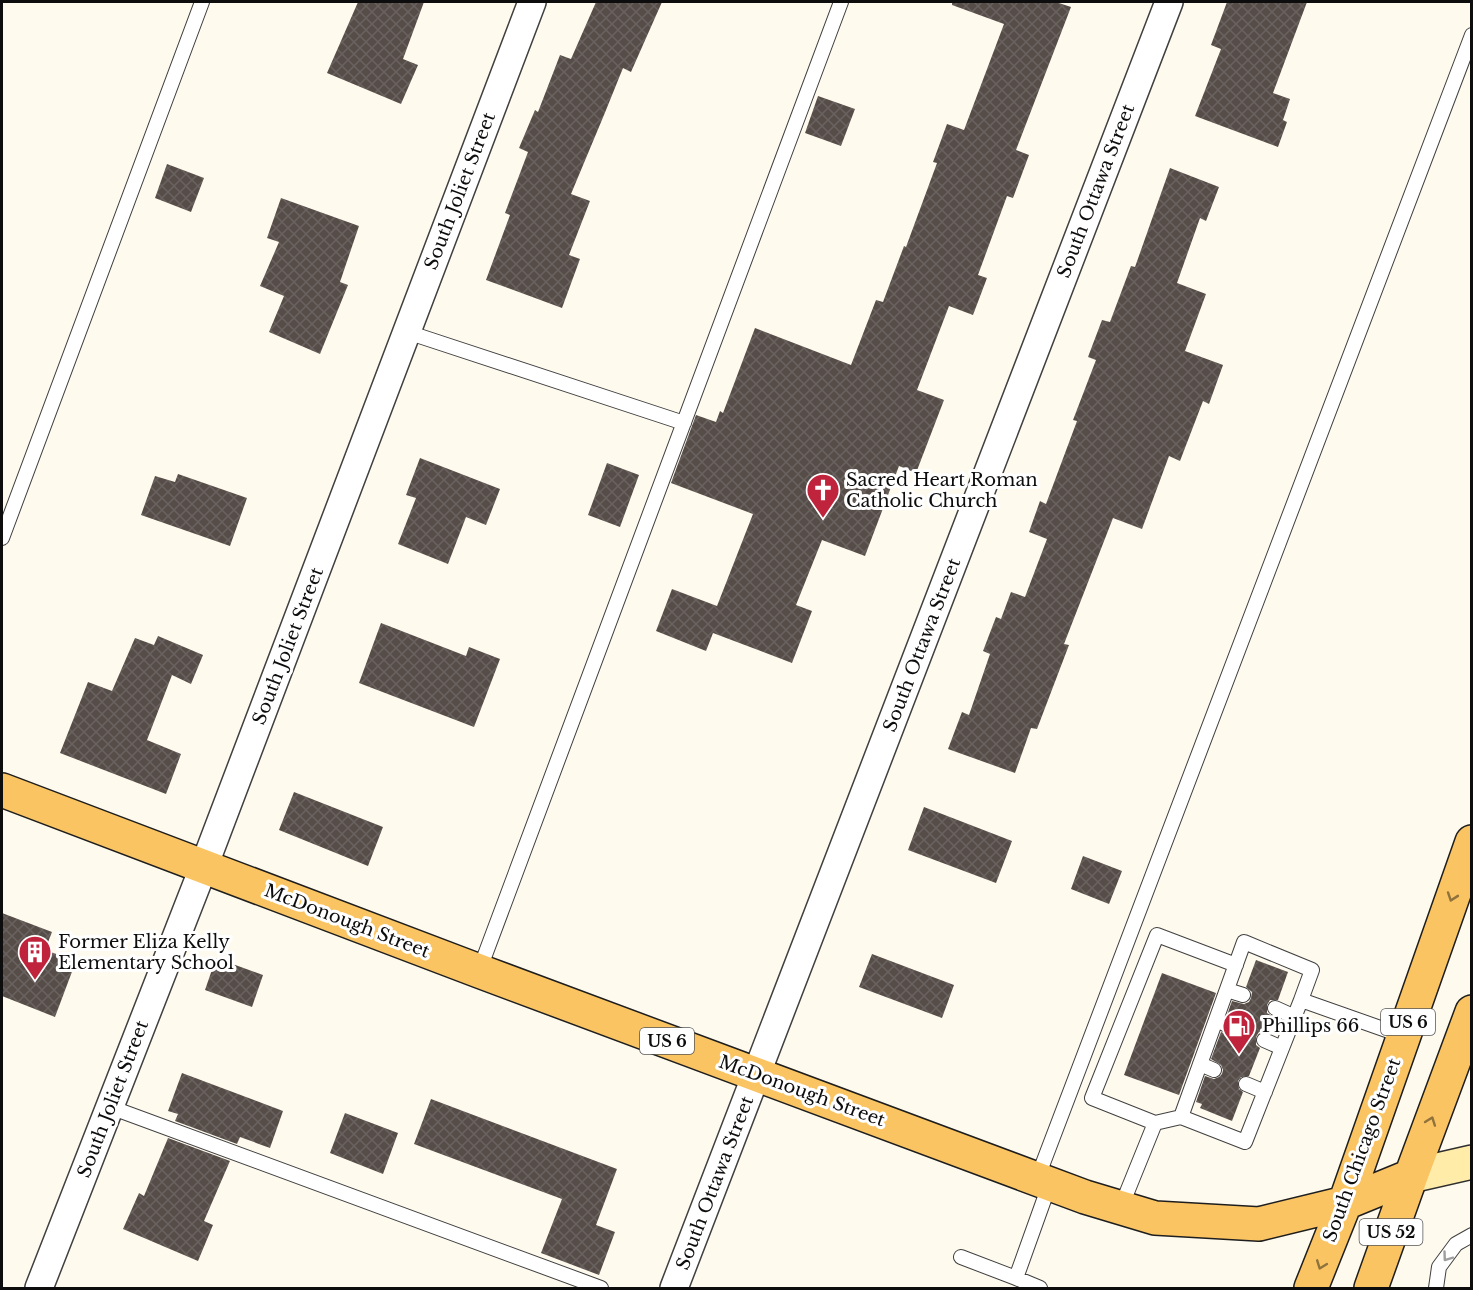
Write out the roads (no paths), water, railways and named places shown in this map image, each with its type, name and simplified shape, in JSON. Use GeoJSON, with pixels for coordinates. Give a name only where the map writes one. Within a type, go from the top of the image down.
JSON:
{"type":"FeatureCollection","features":[{"type":"Feature","properties":{"kind":"main road","name":"McDonough Street"},"geometry":{"type":"LineString","coordinates":[[2,790],[1085,1197],[1155,1218],[1259,1224],[1345,1203],[1411,1176]]}},
{"type":"Feature","properties":{"kind":"main road","name":"South Chicago Street"},"geometry":{"type":"LineString","coordinates":[[1311,1288],[1345,1203],[1472,842]]}},
{"type":"Feature","properties":{"kind":"main road","name":"US 6"},"geometry":{"type":"LineString","coordinates":[[1411,1176],[1472,1012]]}},
{"type":"Feature","properties":{"kind":"main road","name":"US 52"},"geometry":{"type":"LineString","coordinates":[[1371,1288],[1411,1176]]}},
{"type":"Feature","properties":{"kind":"street","name":"South Joliet Street"},"geometry":{"type":"LineString","coordinates":[[39,1288],[204,866],[532,2]]}},
{"type":"Feature","properties":{"kind":"street","name":"South Ottawa Street"},"geometry":{"type":"LineString","coordinates":[[674,1288],[1169,2]]}},
{"type":"Feature","properties":{"kind":"street"},"geometry":{"type":"LineString","coordinates":[[1411,1176],[1472,1162]]}},
{"type":"Feature","properties":{"kind":"lane"},"geometry":{"type":"LineString","coordinates":[[2,538],[202,2]]}},
{"type":"Feature","properties":{"kind":"lane"},"geometry":{"type":"LineString","coordinates":[[479,971],[842,2]]}},
{"type":"Feature","properties":{"kind":"lane"},"geometry":{"type":"LineString","coordinates":[[1016,1278],[1044,1181],[1472,35]]}},
{"type":"Feature","properties":{"kind":"lane"},"geometry":{"type":"LineString","coordinates":[[407,332],[684,423]]}},
{"type":"Feature","properties":{"kind":"lane"},"geometry":{"type":"LineString","coordinates":[[1180,1116],[1200,1064],[1227,990],[1236,965],[1244,942],[1312,970],[1245,1142],[1180,1116],[1155,1124],[1092,1098],[1157,935],[1236,965]]}},
{"type":"Feature","properties":{"kind":"lane"},"geometry":{"type":"LineString","coordinates":[[1227,990],[1243,995]]}},
{"type":"Feature","properties":{"kind":"lane"},"geometry":{"type":"LineString","coordinates":[[1301,1000],[1403,1036]]}},
{"type":"Feature","properties":{"kind":"lane"},"geometry":{"type":"LineString","coordinates":[[1275,1008],[1294,1017]]}},
{"type":"Feature","properties":{"kind":"lane"},"geometry":{"type":"LineString","coordinates":[[1216,1020],[1231,1026]]}},
{"type":"Feature","properties":{"kind":"lane"},"geometry":{"type":"LineString","coordinates":[[1264,1040],[1282,1048]]}},
{"type":"Feature","properties":{"kind":"lane"},"geometry":{"type":"LineString","coordinates":[[1200,1064],[1214,1070]]}},
{"type":"Feature","properties":{"kind":"lane"},"geometry":{"type":"LineString","coordinates":[[1246,1084],[1265,1092]]}},
{"type":"Feature","properties":{"kind":"lane"},"geometry":{"type":"LineString","coordinates":[[110,1107],[601,1288]]}},
{"type":"Feature","properties":{"kind":"lane"},"geometry":{"type":"LineString","coordinates":[[1121,1207],[1155,1124]]}},
{"type":"Feature","properties":{"kind":"lane"},"geometry":{"type":"LineString","coordinates":[[1436,1288],[1439,1267],[1456,1244],[1472,1235]]}},
{"type":"Feature","properties":{"kind":"lane"},"geometry":{"type":"LineString","coordinates":[[961,1257],[1040,1288]]}},
{"type":"Feature","properties":{"kind":"place","name":"Sacred Heart Roman Catholic Church"},"geometry":{"type":"Point","coordinates":[823,519]}},
{"type":"Feature","properties":{"kind":"place","name":"Former Eliza Kelly Elementary School"},"geometry":{"type":"Point","coordinates":[35,981]}},
{"type":"Feature","properties":{"kind":"place","name":"Phillips 66"},"geometry":{"type":"Point","coordinates":[1239,1055]}}]}
